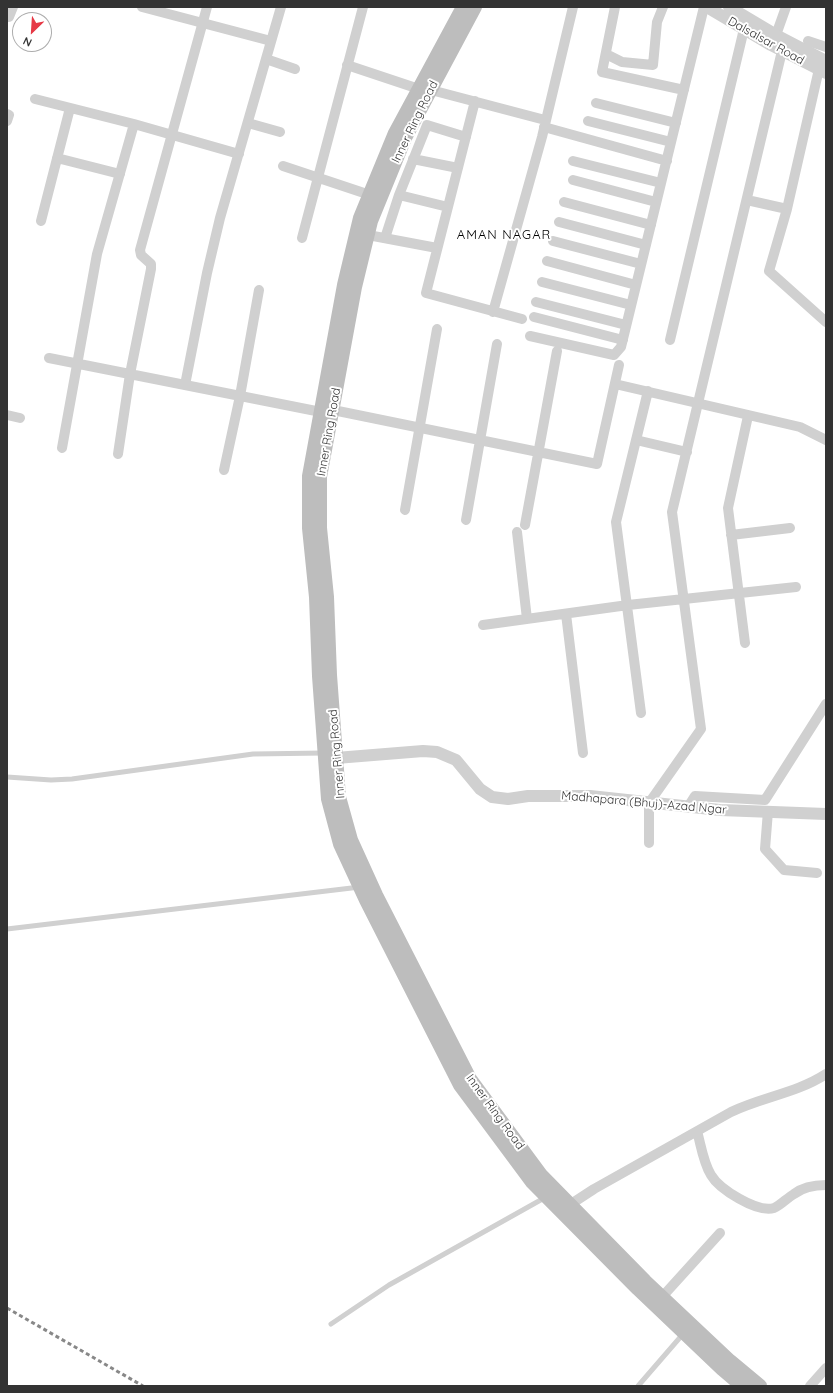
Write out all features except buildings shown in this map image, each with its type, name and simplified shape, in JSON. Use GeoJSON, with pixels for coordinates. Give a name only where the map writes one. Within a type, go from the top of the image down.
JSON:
{"type":"FeatureCollection","features":[{"type":"Feature","properties":{"kind":"main road","name":"Inner Ring Road"},"geometry":{"type":"LineString","coordinates":[[463,7],[425,89],[371,221],[327,411],[309,476],[309,528],[316,597],[319,676],[330,756],[339,797],[351,840],[376,895],[470,1079],[541,1175],[662,1297],[730,1361],[760,1386]]}},
{"type":"Feature","properties":{"kind":"main road","name":"Inner Ring Road"},"geometry":{"type":"LineString","coordinates":[[327,411],[344,285],[360,218],[395,133],[425,89],[475,7]]}},
{"type":"Feature","properties":{"kind":"main road","name":"Inner Ring Road"},"geometry":{"type":"LineString","coordinates":[[330,756],[328,799],[340,844],[360,887],[460,1085],[532,1182],[638,1289],[742,1386]]}},
{"type":"Feature","properties":{"kind":"street"},"geometry":{"type":"LineString","coordinates":[[142,7],[161,9],[271,41]]}},
{"type":"Feature","properties":{"kind":"street"},"geometry":{"type":"LineString","coordinates":[[118,454],[130,374],[152,269],[151,264],[141,255],[140,250],[207,7]]}},
{"type":"Feature","properties":{"kind":"street"},"geometry":{"type":"LineString","coordinates":[[185,385],[207,273],[220,218],[280,7]]}},
{"type":"Feature","properties":{"kind":"street"},"geometry":{"type":"LineString","coordinates":[[302,238],[363,7]]}},
{"type":"Feature","properties":{"kind":"street"},"geometry":{"type":"LineString","coordinates":[[493,312],[544,123],[573,7]]}},
{"type":"Feature","properties":{"kind":"street"},"geometry":{"type":"LineString","coordinates":[[615,7],[602,72],[684,90]]}},
{"type":"Feature","properties":{"kind":"street"},"geometry":{"type":"LineString","coordinates":[[606,54],[622,62],[653,64],[657,22],[663,7]]}},
{"type":"Feature","properties":{"kind":"street"},"geometry":{"type":"LineString","coordinates":[[530,336],[614,355],[621,347],[684,90],[706,7]]}},
{"type":"Feature","properties":{"kind":"street","name":"Dalsalsar Road"},"geometry":{"type":"LineString","coordinates":[[706,7],[782,50],[824,68]]}},
{"type":"Feature","properties":{"kind":"street","name":"Dalsalsar Road"},"geometry":{"type":"LineString","coordinates":[[729,7],[776,35],[824,68]]}},
{"type":"Feature","properties":{"kind":"street"},"geometry":{"type":"LineString","coordinates":[[776,35],[786,7]]}},
{"type":"Feature","properties":{"kind":"street"},"geometry":{"type":"LineString","coordinates":[[670,340],[744,29]]}},
{"type":"Feature","properties":{"kind":"street"},"geometry":{"type":"LineString","coordinates":[[808,41],[826,47]]}},
{"type":"Feature","properties":{"kind":"street"},"geometry":{"type":"LineString","coordinates":[[649,843],[649,803],[701,729],[685,600],[672,512],[782,50]]}},
{"type":"Feature","properties":{"kind":"street"},"geometry":{"type":"LineString","coordinates":[[266,59],[295,69]]}},
{"type":"Feature","properties":{"kind":"street"},"geometry":{"type":"LineString","coordinates":[[347,65],[425,89],[475,102],[667,161]]}},
{"type":"Feature","properties":{"kind":"street"},"geometry":{"type":"LineString","coordinates":[[824,68],[769,271],[826,322]]}},
{"type":"Feature","properties":{"kind":"street"},"geometry":{"type":"LineString","coordinates":[[35,99],[134,124],[239,154]]}},
{"type":"Feature","properties":{"kind":"street"},"geometry":{"type":"LineString","coordinates":[[475,102],[426,293],[522,319]]}},
{"type":"Feature","properties":{"kind":"street"},"geometry":{"type":"LineString","coordinates":[[596,103],[676,123]]}},
{"type":"Feature","properties":{"kind":"street"},"geometry":{"type":"LineString","coordinates":[[41,221],[70,108]]}},
{"type":"Feature","properties":{"kind":"street"},"geometry":{"type":"LineString","coordinates":[[7,114],[9,115],[7,121]]}},
{"type":"Feature","properties":{"kind":"street"},"geometry":{"type":"LineString","coordinates":[[588,121],[671,142]]}},
{"type":"Feature","properties":{"kind":"street"},"geometry":{"type":"LineString","coordinates":[[248,123],[280,132]]}},
{"type":"Feature","properties":{"kind":"street"},"geometry":{"type":"LineString","coordinates":[[62,448],[97,254],[134,124]]}},
{"type":"Feature","properties":{"kind":"street"},"geometry":{"type":"LineString","coordinates":[[385,238],[399,195],[427,125],[466,137]]}},
{"type":"Feature","properties":{"kind":"street"},"geometry":{"type":"LineString","coordinates":[[57,158],[120,174]]}},
{"type":"Feature","properties":{"kind":"street"},"geometry":{"type":"LineString","coordinates":[[413,159],[458,168]]}},
{"type":"Feature","properties":{"kind":"street"},"geometry":{"type":"LineString","coordinates":[[573,161],[661,183]]}},
{"type":"Feature","properties":{"kind":"street"},"geometry":{"type":"LineString","coordinates":[[283,166],[370,195]]}},
{"type":"Feature","properties":{"kind":"street"},"geometry":{"type":"LineString","coordinates":[[573,180],[656,202]]}},
{"type":"Feature","properties":{"kind":"street"},"geometry":{"type":"LineString","coordinates":[[399,195],[448,207]]}},
{"type":"Feature","properties":{"kind":"street"},"geometry":{"type":"LineString","coordinates":[[747,200],[787,209]]}},
{"type":"Feature","properties":{"kind":"street"},"geometry":{"type":"LineString","coordinates":[[564,202],[651,225]]}},
{"type":"Feature","properties":{"kind":"street"},"geometry":{"type":"LineString","coordinates":[[559,222],[646,245]]}},
{"type":"Feature","properties":{"kind":"street"},"geometry":{"type":"LineString","coordinates":[[368,234],[437,248]]}},
{"type":"Feature","properties":{"kind":"street"},"geometry":{"type":"LineString","coordinates":[[553,241],[641,264]]}},
{"type":"Feature","properties":{"kind":"street"},"geometry":{"type":"LineString","coordinates":[[547,261],[636,285]]}},
{"type":"Feature","properties":{"kind":"street"},"geometry":{"type":"LineString","coordinates":[[542,282],[631,305]]}},
{"type":"Feature","properties":{"kind":"street"},"geometry":{"type":"LineString","coordinates":[[224,470],[240,396],[259,290]]}},
{"type":"Feature","properties":{"kind":"street"},"geometry":{"type":"LineString","coordinates":[[536,302],[626,326]]}},
{"type":"Feature","properties":{"kind":"street"},"geometry":{"type":"LineString","coordinates":[[534,317],[622,340]]}},
{"type":"Feature","properties":{"kind":"street"},"geometry":{"type":"LineString","coordinates":[[405,510],[437,329]]}},
{"type":"Feature","properties":{"kind":"street"},"geometry":{"type":"LineString","coordinates":[[466,520],[497,344]]}},
{"type":"Feature","properties":{"kind":"street"},"geometry":{"type":"LineString","coordinates":[[527,619],[521,529],[556,351]]}},
{"type":"Feature","properties":{"kind":"street"},"geometry":{"type":"LineString","coordinates":[[49,358],[240,396],[420,428],[597,464],[619,365]]}},
{"type":"Feature","properties":{"kind":"street"},"geometry":{"type":"LineString","coordinates":[[615,384],[800,427],[826,440]]}},
{"type":"Feature","properties":{"kind":"street"},"geometry":{"type":"LineString","coordinates":[[641,713],[616,522],[648,391]]}},
{"type":"Feature","properties":{"kind":"street"},"geometry":{"type":"LineString","coordinates":[[7,415],[20,418]]}},
{"type":"Feature","properties":{"kind":"street"},"geometry":{"type":"LineString","coordinates":[[744,643],[728,508],[748,416]]}},
{"type":"Feature","properties":{"kind":"street"},"geometry":{"type":"LineString","coordinates":[[636,440],[687,452]]}},
{"type":"Feature","properties":{"kind":"street"},"geometry":{"type":"LineString","coordinates":[[731,535],[790,528]]}},
{"type":"Feature","properties":{"kind":"street"},"geometry":{"type":"LineString","coordinates":[[483,625],[628,605],[796,587]]}},
{"type":"Feature","properties":{"kind":"street"},"geometry":{"type":"LineString","coordinates":[[566,614],[583,753]]}},
{"type":"Feature","properties":{"kind":"street"},"geometry":{"type":"LineString","coordinates":[[688,806],[695,796],[765,800],[826,704]]}},
{"type":"Feature","properties":{"kind":"street","name":"Madhapara (Bhuj)-Azad Ngar"},"geometry":{"type":"LineString","coordinates":[[330,756],[423,751],[437,752],[456,760],[480,789],[492,797],[508,800],[528,796],[590,796],[688,806],[768,812],[826,814]]}},
{"type":"Feature","properties":{"kind":"street"},"geometry":{"type":"LineString","coordinates":[[768,812],[765,849],[784,870],[817,873]]}},
{"type":"Feature","properties":{"kind":"street"},"geometry":{"type":"LineString","coordinates":[[570,1204],[696,1131],[753,1102],[794,1090],[826,1074]]}},
{"type":"Feature","properties":{"kind":"street"},"geometry":{"type":"LineString","coordinates":[[696,1131],[711,1176],[720,1185],[752,1205],[767,1209],[775,1208],[804,1188],[826,1185]]}},
{"type":"Feature","properties":{"kind":"street"},"geometry":{"type":"LineString","coordinates":[[662,1297],[720,1233]]}},
{"type":"Feature","properties":{"kind":"street"},"geometry":{"type":"LineString","coordinates":[[810,1386],[826,1368]]}},
{"type":"Feature","properties":{"kind":"lane"},"geometry":{"type":"LineString","coordinates":[[7,777],[51,780],[72,779],[253,754],[330,756]]}},
{"type":"Feature","properties":{"kind":"lane"},"geometry":{"type":"LineString","coordinates":[[7,929],[299,893],[360,887]]}},
{"type":"Feature","properties":{"kind":"lane"},"geometry":{"type":"LineString","coordinates":[[331,1324],[389,1285],[547,1197]]}},
{"type":"Feature","properties":{"kind":"lane"},"geometry":{"type":"LineString","coordinates":[[638,1386],[684,1333]]}},
{"type":"Feature","properties":{"kind":"railway"},"geometry":{"type":"LineString","coordinates":[[7,1308],[143,1386]]}},
{"type":"Feature","properties":{"kind":"district","name":"AMAN NAGAR"},"geometry":{"type":"Point","coordinates":[504,235]}}]}
